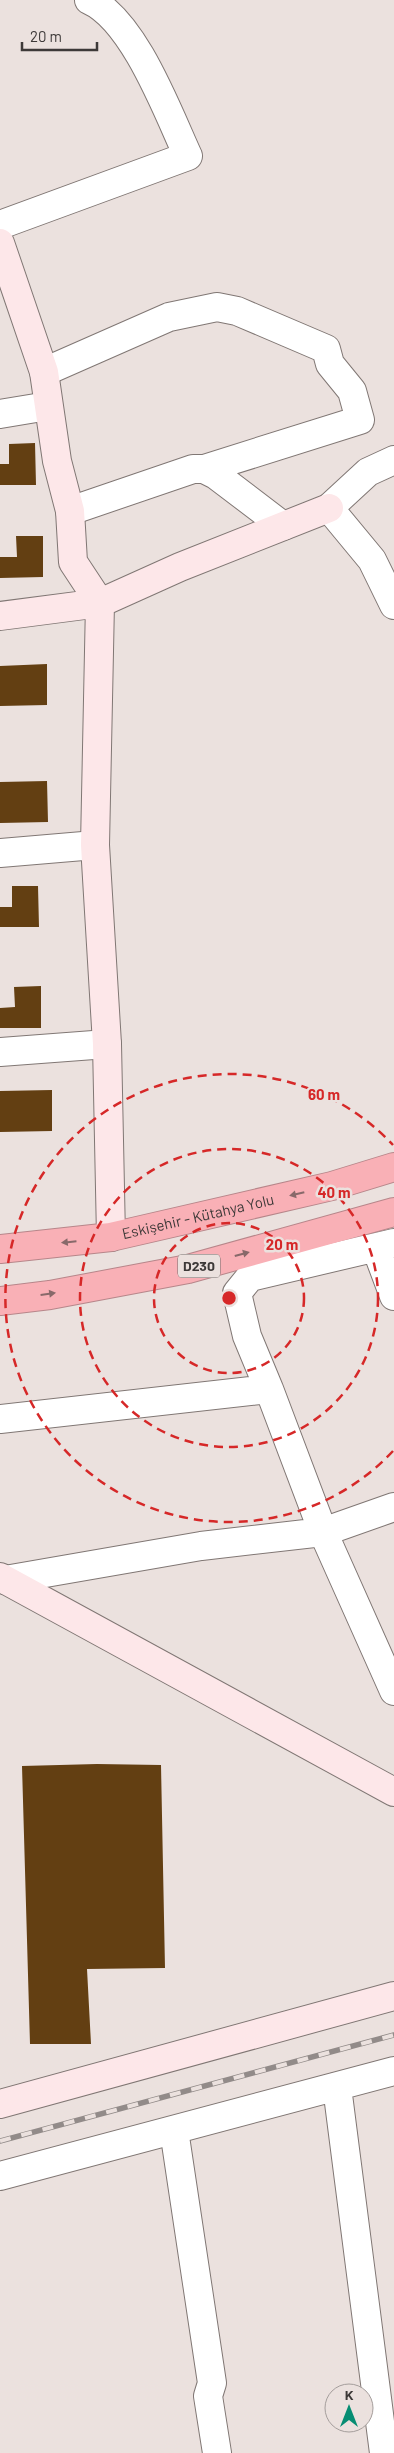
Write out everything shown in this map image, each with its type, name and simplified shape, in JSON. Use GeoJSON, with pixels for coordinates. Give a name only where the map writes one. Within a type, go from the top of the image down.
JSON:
{"type":"FeatureCollection","features":[{"type":"Feature","properties":{"kind":"highway","name":"Eskişehir - Kütahya Yolu"},"geometry":{"type":"LineString","coordinates":[[0,1249],[111,1237],[332,1186],[394,1167]]}},
{"type":"Feature","properties":{"kind":"highway","name":"D230"},"geometry":{"type":"LineString","coordinates":[[0,1301],[188,1269],[394,1212]]}},
{"type":"Feature","properties":{"kind":"street"},"geometry":{"type":"LineString","coordinates":[[0,225],[188,156],[151,76],[126,31],[89,0]]}},
{"type":"Feature","properties":{"kind":"street"},"geometry":{"type":"LineString","coordinates":[[0,243],[44,372],[57,460],[70,511],[73,562],[100,603],[94,845],[107,1044],[111,1237]]}},
{"type":"Feature","properties":{"kind":"street"},"geometry":{"type":"LineString","coordinates":[[44,372],[169,317],[217,307],[236,310],[326,349],[330,364],[352,390],[360,420],[204,469],[193,469],[70,511]]}},
{"type":"Feature","properties":{"kind":"street"},"geometry":{"type":"LineString","coordinates":[[0,414],[48,406]]}},
{"type":"Feature","properties":{"kind":"street"},"geometry":{"type":"LineString","coordinates":[[0,616],[100,603],[180,567],[329,508],[368,472],[394,460]]}},
{"type":"Feature","properties":{"kind":"street"},"geometry":{"type":"LineString","coordinates":[[204,469],[216,475],[283,526]]}},
{"type":"Feature","properties":{"kind":"street"},"geometry":{"type":"LineString","coordinates":[[329,508],[372,560],[394,605]]}},
{"type":"Feature","properties":{"kind":"street"},"geometry":{"type":"LineString","coordinates":[[0,853],[94,845]]}},
{"type":"Feature","properties":{"kind":"street"},"geometry":{"type":"LineString","coordinates":[[0,1052],[107,1044]]}},
{"type":"Feature","properties":{"kind":"street"},"geometry":{"type":"LineString","coordinates":[[394,1296],[385,1245],[250,1277],[238,1293],[247,1336],[323,1532],[394,1691]]}},
{"type":"Feature","properties":{"kind":"street"},"geometry":{"type":"LineString","coordinates":[[0,1419],[269,1389]]}},
{"type":"Feature","properties":{"kind":"street"},"geometry":{"type":"LineString","coordinates":[[2,1578],[201,1546],[323,1532],[394,1507]]}},
{"type":"Feature","properties":{"kind":"street"},"geometry":{"type":"LineString","coordinates":[[2,1578],[394,1792]]}},
{"type":"Feature","properties":{"kind":"street"},"geometry":{"type":"LineString","coordinates":[[0,2104],[394,1996]]}},
{"type":"Feature","properties":{"kind":"street"},"geometry":{"type":"LineString","coordinates":[[0,2176],[394,2071]]}},
{"type":"Feature","properties":{"kind":"street"},"geometry":{"type":"LineString","coordinates":[[337,2087],[384,2453]]}},
{"type":"Feature","properties":{"kind":"street"},"geometry":{"type":"LineString","coordinates":[[174,2130],[212,2382],[208,2396],[217,2453]]}},
{"type":"Feature","properties":{"kind":"building"},"geometry":{"type":"Polygon","coordinates":[[[35,443],[36,485],[0,485],[0,464],[9,464],[9,444],[35,443]]]}},
{"type":"Feature","properties":{"kind":"building"},"geometry":{"type":"Polygon","coordinates":[[[16,536],[43,536],[43,577],[0,578],[0,557],[17,557],[16,536]]]}},
{"type":"Feature","properties":{"kind":"building"},"geometry":{"type":"Polygon","coordinates":[[[47,664],[47,705],[0,706],[0,666],[47,664]]]}},
{"type":"Feature","properties":{"kind":"building"},"geometry":{"type":"Polygon","coordinates":[[[47,781],[48,822],[0,823],[0,782],[47,781]]]}},
{"type":"Feature","properties":{"kind":"building"},"geometry":{"type":"Polygon","coordinates":[[[12,886],[38,886],[39,927],[0,927],[0,907],[12,907],[12,886]]]}},
{"type":"Feature","properties":{"kind":"building"},"geometry":{"type":"Polygon","coordinates":[[[41,986],[41,1028],[0,1028],[0,1008],[15,1007],[14,987],[41,986]]]}},
{"type":"Feature","properties":{"kind":"building"},"geometry":{"type":"Polygon","coordinates":[[[52,1090],[52,1131],[0,1132],[0,1091],[52,1090]]]}},
{"type":"Feature","properties":{"kind":"building"},"geometry":{"type":"Polygon","coordinates":[[[161,1765],[165,1968],[87,1969],[91,2044],[30,2044],[22,1766],[161,1765]]]}},
{"type":"Feature","properties":{"kind":"railway"},"geometry":{"type":"LineString","coordinates":[[0,2141],[394,2035]]}}]}
